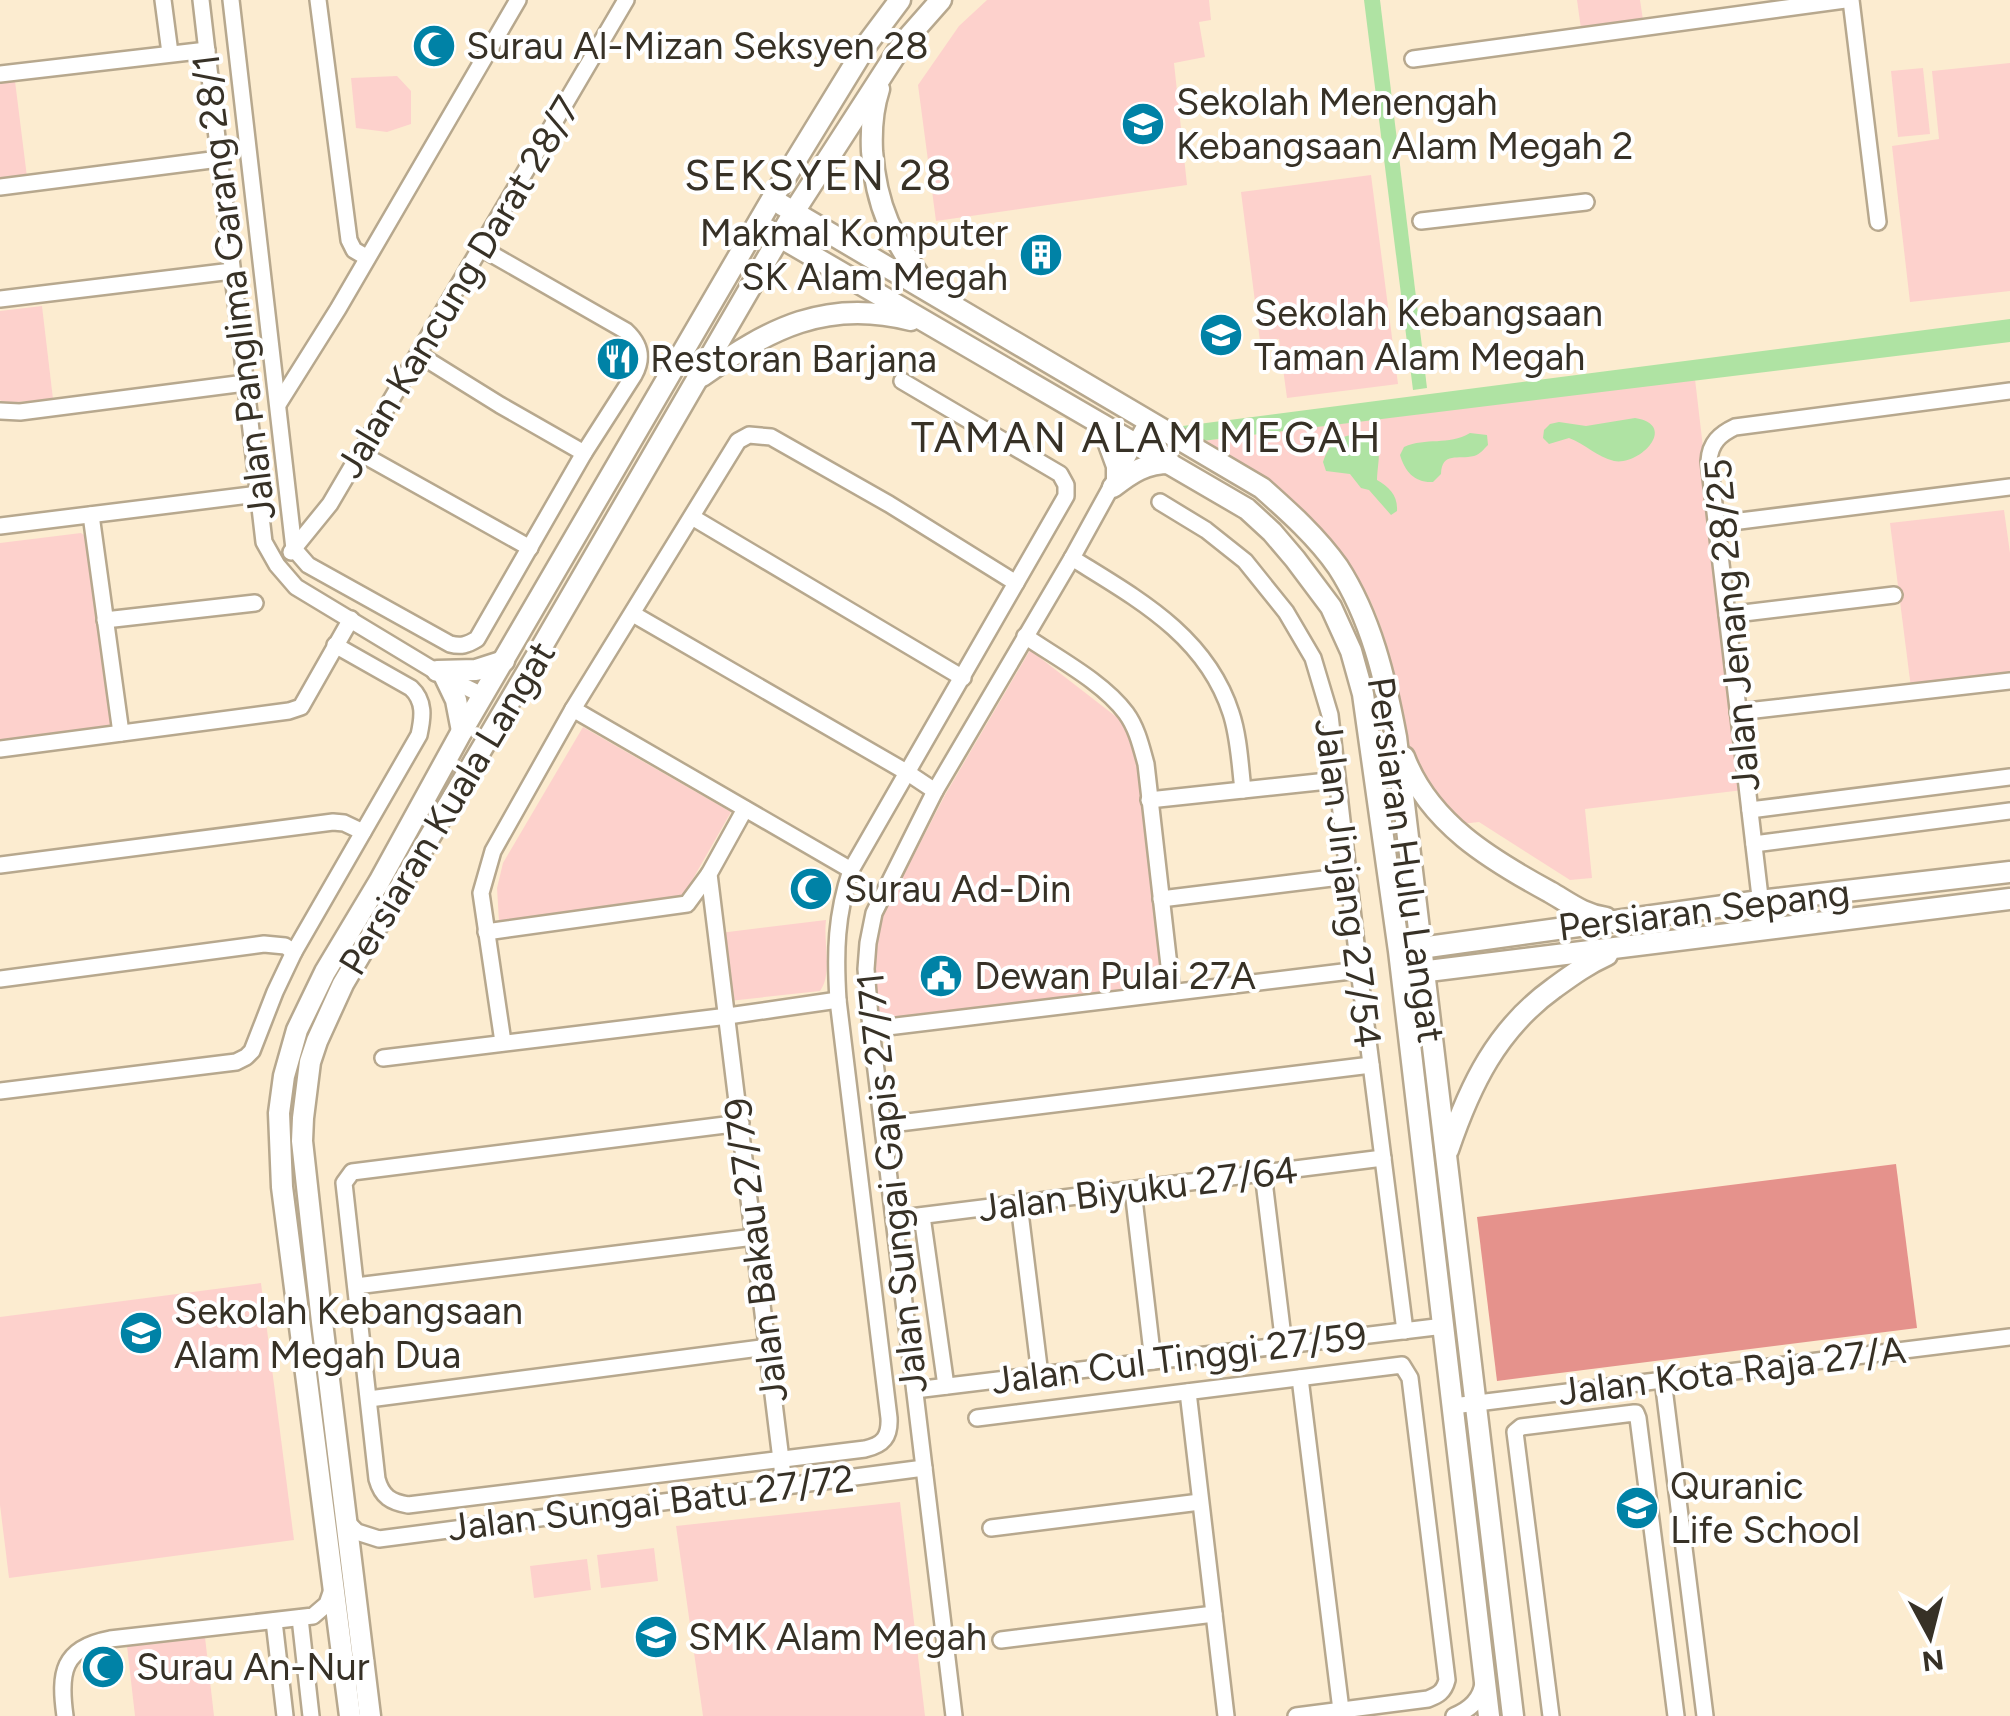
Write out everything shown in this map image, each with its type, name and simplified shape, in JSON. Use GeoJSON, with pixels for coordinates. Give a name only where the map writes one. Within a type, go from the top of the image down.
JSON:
{"type":"FeatureCollection","features":[{"type":"Feature","properties":{"kind":"main road","name":"Persiaran Kuala Langat"},"geometry":{"type":"LineString","coordinates":[[350,1716],[282,1187],[280,1113],[284,1076],[297,1030],[325,972],[462,731],[772,199],[867,44],[900,0]]}},
{"type":"Feature","properties":{"kind":"main road","name":"Persiaran Kuala Langat"},"geometry":{"type":"LineString","coordinates":[[370,1716],[302,1141],[310,1062],[316,1041],[343,984],[794,212],[903,43],[941,0]]}},
{"type":"Feature","properties":{"kind":"main road"},"geometry":{"type":"LineString","coordinates":[[887,69],[873,106],[875,186],[893,235],[932,296]]}},
{"type":"Feature","properties":{"kind":"main road","name":"Persiaran Hulu Langat"},"geometry":{"type":"LineString","coordinates":[[772,199],[1262,488],[1315,539],[1336,566],[1370,631],[1386,682],[1396,737],[1410,950],[1444,1326],[1488,1716]]}},
{"type":"Feature","properties":{"kind":"main road","name":"Persiaran Hulu Langat"},"geometry":{"type":"LineString","coordinates":[[758,224],[1170,464],[1246,510],[1272,532],[1314,582],[1351,651],[1363,694],[1410,950]]}},
{"type":"Feature","properties":{"kind":"main road"},"geometry":{"type":"LineString","coordinates":[[696,380],[736,352],[804,319],[853,312],[932,325]]}},
{"type":"Feature","properties":{"kind":"main road"},"geometry":{"type":"LineString","coordinates":[[1102,425],[1117,466],[1115,483]]}},
{"type":"Feature","properties":{"kind":"main road"},"geometry":{"type":"LineString","coordinates":[[1115,483],[1144,466],[1170,464]]}},
{"type":"Feature","properties":{"kind":"main road"},"geometry":{"type":"LineString","coordinates":[[484,696],[504,692],[540,650]]}},
{"type":"Feature","properties":{"kind":"main road"},"geometry":{"type":"LineString","coordinates":[[462,731],[456,700],[441,674],[476,670],[504,661]]}},
{"type":"Feature","properties":{"kind":"main road"},"geometry":{"type":"LineString","coordinates":[[464,778],[484,728],[484,696]]}},
{"type":"Feature","properties":{"kind":"main road"},"geometry":{"type":"LineString","coordinates":[[1396,737],[1426,799],[1477,848],[1576,908],[1593,916],[1621,920]]}},
{"type":"Feature","properties":{"kind":"main road","name":"Persiaran Sepang"},"geometry":{"type":"LineString","coordinates":[[1410,950],[1760,901],[2010,872]]}},
{"type":"Feature","properties":{"kind":"main road","name":"Persiaran Sepang"},"geometry":{"type":"LineString","coordinates":[[1412,973],[2005,901]]}},
{"type":"Feature","properties":{"kind":"main road"},"geometry":{"type":"LineString","coordinates":[[1445,1158],[1472,1090],[1511,1026],[1574,972],[1623,948]]}},
{"type":"Feature","properties":{"kind":"main road","name":"Persiaran Hulu Langat"},"geometry":{"type":"LineString","coordinates":[[1412,973],[1445,1158],[1513,1716]]}},
{"type":"Feature","properties":{"kind":"street"},"geometry":{"type":"LineString","coordinates":[[163,0],[170,53]]}},
{"type":"Feature","properties":{"kind":"street","name":"Jalan Panglima Garang 28/1"},"geometry":{"type":"LineString","coordinates":[[201,0],[264,542],[296,587],[484,696]]}},
{"type":"Feature","properties":{"kind":"street"},"geometry":{"type":"LineString","coordinates":[[230,0],[294,549],[308,564],[458,647],[476,639],[639,366],[639,346],[626,331],[481,248]]}},
{"type":"Feature","properties":{"kind":"street"},"geometry":{"type":"LineString","coordinates":[[318,0],[349,240],[354,250],[366,257]]}},
{"type":"Feature","properties":{"kind":"street"},"geometry":{"type":"LineString","coordinates":[[279,403],[338,310],[518,0]]}},
{"type":"Feature","properties":{"kind":"street","name":"Jalan Kancung Darat 28/7"},"geometry":{"type":"LineString","coordinates":[[277,565],[330,504],[626,0]]}},
{"type":"Feature","properties":{"kind":"street"},"geometry":{"type":"LineString","coordinates":[[1412,58],[1848,0],[1878,222]]}},
{"type":"Feature","properties":{"kind":"street"},"geometry":{"type":"LineString","coordinates":[[0,74],[207,50]]}},
{"type":"Feature","properties":{"kind":"street"},"geometry":{"type":"LineString","coordinates":[[0,187],[219,159]]}},
{"type":"Feature","properties":{"kind":"street"},"geometry":{"type":"LineString","coordinates":[[1421,221],[1586,202]]}},
{"type":"Feature","properties":{"kind":"street"},"geometry":{"type":"LineString","coordinates":[[0,299],[232,271]]}},
{"type":"Feature","properties":{"kind":"street"},"geometry":{"type":"LineString","coordinates":[[418,354],[584,453]]}},
{"type":"Feature","properties":{"kind":"street"},"geometry":{"type":"LineString","coordinates":[[741,1123],[352,1172],[344,1183],[377,1479],[386,1498],[408,1505],[781,1460],[876,1446],[886,1439],[890,1429],[838,1000],[835,955],[841,900],[851,870],[1066,496],[1060,474],[902,381]]}},
{"type":"Feature","properties":{"kind":"street"},"geometry":{"type":"LineString","coordinates":[[0,412],[245,383]]}},
{"type":"Feature","properties":{"kind":"street","name":"Jalan Jenang 28/25"},"geometry":{"type":"LineString","coordinates":[[1764,930],[1710,452],[1718,437],[1735,427],[2010,390]]}},
{"type":"Feature","properties":{"kind":"street","name":"Jalan Sungai Gapis 27/71"},"geometry":{"type":"LineString","coordinates":[[954,1716],[871,1028],[868,943],[874,913],[935,791],[1148,420]]}},
{"type":"Feature","properties":{"kind":"street"},"geometry":{"type":"LineString","coordinates":[[503,1042],[481,893],[493,851],[573,709],[738,441],[749,435],[770,437],[1016,583]]}},
{"type":"Feature","properties":{"kind":"street"},"geometry":{"type":"LineString","coordinates":[[360,453],[530,548]]}},
{"type":"Feature","properties":{"kind":"street"},"geometry":{"type":"LineString","coordinates":[[1716,524],[2010,487]]}},
{"type":"Feature","properties":{"kind":"street"},"geometry":{"type":"LineString","coordinates":[[0,526],[258,494]]}},
{"type":"Feature","properties":{"kind":"street","name":"Jalan Jinjang 27/54"},"geometry":{"type":"LineString","coordinates":[[1160,502],[1206,530],[1245,562],[1286,612],[1313,658],[1330,715],[1405,1331]]}},
{"type":"Feature","properties":{"kind":"street"},"geometry":{"type":"LineString","coordinates":[[90,515],[121,733]]}},
{"type":"Feature","properties":{"kind":"street"},"geometry":{"type":"LineString","coordinates":[[692,517],[963,678]]}},
{"type":"Feature","properties":{"kind":"street"},"geometry":{"type":"LineString","coordinates":[[1072,558],[1154,609],[1199,652],[1232,714],[1243,790]]}},
{"type":"Feature","properties":{"kind":"street"},"geometry":{"type":"LineString","coordinates":[[1727,616],[1894,595]]}},
{"type":"Feature","properties":{"kind":"street"},"geometry":{"type":"LineString","coordinates":[[105,620],[255,603]]}},
{"type":"Feature","properties":{"kind":"street"},"geometry":{"type":"LineString","coordinates":[[632,614],[935,791]]}},
{"type":"Feature","properties":{"kind":"street"},"geometry":{"type":"LineString","coordinates":[[0,749],[290,711],[301,706],[350,620]]}},
{"type":"Feature","properties":{"kind":"street"},"geometry":{"type":"LineString","coordinates":[[1025,636],[1102,689],[1126,712],[1138,735],[1146,764],[1172,992]]}},
{"type":"Feature","properties":{"kind":"street"},"geometry":{"type":"LineString","coordinates":[[0,1091],[246,1058],[294,952],[419,735],[419,695],[336,645]]}},
{"type":"Feature","properties":{"kind":"street"},"geometry":{"type":"LineString","coordinates":[[1738,712],[2010,680]]}},
{"type":"Feature","properties":{"kind":"street"},"geometry":{"type":"LineString","coordinates":[[573,709],[851,870]]}},
{"type":"Feature","properties":{"kind":"street"},"geometry":{"type":"LineString","coordinates":[[1750,810],[2010,777]]}},
{"type":"Feature","properties":{"kind":"street"},"geometry":{"type":"LineString","coordinates":[[1149,800],[1337,780]]}},
{"type":"Feature","properties":{"kind":"street"},"geometry":{"type":"LineString","coordinates":[[486,932],[687,904],[745,808]]}},
{"type":"Feature","properties":{"kind":"street"},"geometry":{"type":"LineString","coordinates":[[1754,844],[2010,811]]}},
{"type":"Feature","properties":{"kind":"street"},"geometry":{"type":"LineString","coordinates":[[0,865],[333,822],[363,832]]}},
{"type":"Feature","properties":{"kind":"street","name":"Jalan Bakau 27/79"},"geometry":{"type":"LineString","coordinates":[[708,874],[784,1484]]}},
{"type":"Feature","properties":{"kind":"street"},"geometry":{"type":"LineString","coordinates":[[1161,899],[1348,876]]}},
{"type":"Feature","properties":{"kind":"street"},"geometry":{"type":"LineString","coordinates":[[0,979],[264,944],[285,946],[294,952]]}},
{"type":"Feature","properties":{"kind":"street"},"geometry":{"type":"LineString","coordinates":[[871,1028],[1359,970]]}},
{"type":"Feature","properties":{"kind":"street"},"geometry":{"type":"LineString","coordinates":[[382,1058],[838,1000]]}},
{"type":"Feature","properties":{"kind":"street"},"geometry":{"type":"LineString","coordinates":[[883,1125],[1371,1065]]}},
{"type":"Feature","properties":{"kind":"street","name":"Jalan Biyuku 27/64"},"geometry":{"type":"LineString","coordinates":[[894,1220],[1383,1158]]}},
{"type":"Feature","properties":{"kind":"street"},"geometry":{"type":"LineString","coordinates":[[1263,1173],[1284,1346]]}},
{"type":"Feature","properties":{"kind":"street"},"geometry":{"type":"LineString","coordinates":[[1133,1190],[1154,1361]]}},
{"type":"Feature","properties":{"kind":"street"},"geometry":{"type":"LineString","coordinates":[[1019,1204],[1040,1375]]}},
{"type":"Feature","properties":{"kind":"street"},"geometry":{"type":"LineString","coordinates":[[922,1216],[946,1386]]}},
{"type":"Feature","properties":{"kind":"street"},"geometry":{"type":"LineString","coordinates":[[356,1286],[754,1237]]}},
{"type":"Feature","properties":{"kind":"street","name":"Jalan Cul Tinggi 27/59"},"geometry":{"type":"LineString","coordinates":[[915,1390],[1444,1326]]}},
{"type":"Feature","properties":{"kind":"street","name":"Jalan Kota Raja 27/A"},"geometry":{"type":"LineString","coordinates":[[1453,1406],[2010,1337]]}},
{"type":"Feature","properties":{"kind":"street"},"geometry":{"type":"LineString","coordinates":[[369,1399],[768,1347]]}},
{"type":"Feature","properties":{"kind":"street"},"geometry":{"type":"LineString","coordinates":[[1234,1352],[1238,1385]]}},
{"type":"Feature","properties":{"kind":"street"},"geometry":{"type":"LineString","coordinates":[[977,1418],[1402,1365],[1410,1378],[1445,1688],[1428,1699],[1296,1716]]}},
{"type":"Feature","properties":{"kind":"street"},"geometry":{"type":"LineString","coordinates":[[1300,1378],[1341,1710]]}},
{"type":"Feature","properties":{"kind":"street"},"geometry":{"type":"LineString","coordinates":[[1663,1380],[1705,1716]]}},
{"type":"Feature","properties":{"kind":"street"},"geometry":{"type":"LineString","coordinates":[[1572,1391],[1575,1421]]}},
{"type":"Feature","properties":{"kind":"street"},"geometry":{"type":"LineString","coordinates":[[1188,1392],[1226,1716]]}},
{"type":"Feature","properties":{"kind":"street"},"geometry":{"type":"LineString","coordinates":[[1551,1716],[1515,1432],[1522,1427],[1634,1413],[1638,1415],[1676,1716]]}},
{"type":"Feature","properties":{"kind":"street","name":"Jalan Sungai Batu 27/72"},"geometry":{"type":"LineString","coordinates":[[379,1539],[924,1468]]}},
{"type":"Feature","properties":{"kind":"street"},"geometry":{"type":"LineString","coordinates":[[991,1528],[1200,1502]]}},
{"type":"Feature","properties":{"kind":"street"},"geometry":{"type":"LineString","coordinates":[[1652,1523],[1680,1520]]}},
{"type":"Feature","properties":{"kind":"street"},"geometry":{"type":"LineString","coordinates":[[348,1523],[360,1534],[379,1539]]}},
{"type":"Feature","properties":{"kind":"street"},"geometry":{"type":"LineString","coordinates":[[353,1570],[364,1548],[379,1539]]}},
{"type":"Feature","properties":{"kind":"street"},"geometry":{"type":"LineString","coordinates":[[307,1617],[326,1604],[334,1584]]}},
{"type":"Feature","properties":{"kind":"street"},"geometry":{"type":"LineString","coordinates":[[1001,1640],[1214,1614]]}},
{"type":"Feature","properties":{"kind":"street"},"geometry":{"type":"LineString","coordinates":[[307,1617],[311,1716]]}},
{"type":"Feature","properties":{"kind":"street"},"geometry":{"type":"LineString","coordinates":[[64,1716],[64,1669],[81,1648],[94,1642],[307,1617],[328,1625],[342,1651]]}},
{"type":"Feature","properties":{"kind":"street"},"geometry":{"type":"LineString","coordinates":[[274,1620],[285,1716]]}},
{"type":"Feature","properties":{"kind":"street"},"geometry":{"type":"LineString","coordinates":[[1671,1676],[1700,1672]]}},
{"type":"Feature","properties":{"kind":"street"},"geometry":{"type":"LineString","coordinates":[[1454,1716],[1479,1697],[1483,1676]]}},
{"type":"Feature","properties":{"kind":"shaded area"},"geometry":{"type":"Polygon","coordinates":[[[987,0],[1209,0],[1211,20],[1199,22],[1205,57],[1174,63],[1187,185],[936,221],[918,85],[959,26],[987,0]]]}},
{"type":"Feature","properties":{"kind":"shaded area"},"geometry":{"type":"Polygon","coordinates":[[[1364,0],[1380,0],[1427,388],[1413,390],[1364,0]]]}},
{"type":"Feature","properties":{"kind":"shaded area"},"geometry":{"type":"Polygon","coordinates":[[[1577,0],[1640,0],[1643,20],[1581,29],[1577,0]]]}},
{"type":"Feature","properties":{"kind":"shaded area"},"geometry":{"type":"Polygon","coordinates":[[[2010,63],[2010,291],[1910,302],[1892,146],[1939,139],[1932,71],[2010,63]]]}},
{"type":"Feature","properties":{"kind":"shaded area"},"geometry":{"type":"Polygon","coordinates":[[[1923,68],[1930,134],[1898,137],[1891,71],[1923,68]]]}},
{"type":"Feature","properties":{"kind":"shaded area"},"geometry":{"type":"Polygon","coordinates":[[[397,76],[411,91],[411,124],[387,132],[356,128],[351,78],[397,76]]]}},
{"type":"Feature","properties":{"kind":"shaded area"},"geometry":{"type":"Polygon","coordinates":[[[15,81],[27,177],[0,179],[0,83],[15,81]]]}},
{"type":"Feature","properties":{"kind":"shaded area"},"geometry":{"type":"Polygon","coordinates":[[[1371,175],[1398,384],[1287,398],[1279,339],[1260,341],[1241,192],[1371,175]]]}},
{"type":"Feature","properties":{"kind":"shaded area"},"geometry":{"type":"Polygon","coordinates":[[[42,306],[53,399],[5,403],[0,400],[0,311],[42,306]]]}},
{"type":"Feature","properties":{"kind":"shaded area"},"geometry":{"type":"Polygon","coordinates":[[[2010,319],[2010,342],[1202,441],[1175,427],[2010,319]]]}},
{"type":"Feature","properties":{"kind":"shaded area"},"geometry":{"type":"Polygon","coordinates":[[[1695,379],[1743,790],[1585,809],[1592,878],[1570,880],[1479,822],[1461,824],[1442,805],[1412,759],[1382,631],[1356,575],[1339,551],[1298,510],[1202,441],[1695,379]]]}},
{"type":"Feature","properties":{"kind":"shaded area"},"geometry":{"type":"Polygon","coordinates":[[[1635,418],[1648,422],[1655,436],[1644,451],[1624,461],[1608,459],[1569,438],[1549,444],[1543,438],[1550,424],[1559,422],[1586,426],[1635,418]]]}},
{"type":"Feature","properties":{"kind":"shaded area"},"geometry":{"type":"Polygon","coordinates":[[[1470,433],[1487,435],[1488,445],[1474,456],[1448,459],[1433,482],[1416,478],[1402,461],[1404,447],[1470,433]]]}},
{"type":"Feature","properties":{"kind":"shaded area"},"geometry":{"type":"Polygon","coordinates":[[[1352,435],[1371,442],[1378,450],[1377,480],[1396,500],[1397,511],[1391,515],[1350,474],[1326,471],[1323,462],[1330,447],[1352,435]]]}},
{"type":"Feature","properties":{"kind":"shaded area"},"geometry":{"type":"Polygon","coordinates":[[[2004,510],[2010,553],[2010,674],[1911,688],[1890,523],[2004,510]]]}},
{"type":"Feature","properties":{"kind":"shaded area"},"geometry":{"type":"Polygon","coordinates":[[[81,533],[89,539],[113,720],[108,730],[0,741],[0,543],[81,533]]]}},
{"type":"Feature","properties":{"kind":"shaded area"},"geometry":{"type":"Polygon","coordinates":[[[1030,650],[1123,722],[1137,765],[1165,986],[879,1023],[872,968],[883,915],[945,795],[1030,650]]]}},
{"type":"Feature","properties":{"kind":"shaded area"},"geometry":{"type":"Polygon","coordinates":[[[583,727],[731,812],[682,898],[499,921],[497,888],[503,863],[583,727]]]}},
{"type":"Feature","properties":{"kind":"shaded area"},"geometry":{"type":"Polygon","coordinates":[[[826,920],[827,966],[820,991],[729,1001],[720,933],[826,920]]]}},
{"type":"Feature","properties":{"kind":"shaded area"},"geometry":{"type":"Polygon","coordinates":[[[1896,1164],[1917,1328],[1497,1381],[1477,1217],[1896,1164]]]}},
{"type":"Feature","properties":{"kind":"shaded area"},"geometry":{"type":"Polygon","coordinates":[[[261,1283],[294,1540],[9,1578],[0,1505],[0,1317],[261,1283]]]}},
{"type":"Feature","properties":{"kind":"shaded area"},"geometry":{"type":"Polygon","coordinates":[[[900,1502],[925,1716],[703,1716],[676,1526],[900,1502]]]}},
{"type":"Feature","properties":{"kind":"shaded area"},"geometry":{"type":"Polygon","coordinates":[[[654,1548],[658,1581],[601,1588],[597,1555],[654,1548]]]}},
{"type":"Feature","properties":{"kind":"shaded area"},"geometry":{"type":"Polygon","coordinates":[[[587,1559],[591,1590],[534,1598],[530,1566],[587,1559]]]}},
{"type":"Feature","properties":{"kind":"shaded area"},"geometry":{"type":"Polygon","coordinates":[[[205,1637],[214,1716],[135,1716],[127,1646],[205,1637]]]}},
{"type":"Feature","properties":{"kind":"place","name":"Surau Al-Mizan Seksyen 28"},"geometry":{"type":"Point","coordinates":[434,46]}},
{"type":"Feature","properties":{"kind":"place","name":"Sekolah Menengah Kebangsaan Alam Megah 2"},"geometry":{"type":"Point","coordinates":[1143,124]}},
{"type":"Feature","properties":{"kind":"place","name":"Makmal Komputer SK Alam Megah"},"geometry":{"type":"Point","coordinates":[1041,255]}},
{"type":"Feature","properties":{"kind":"place","name":"Sekolah Kebangsaan Taman Alam Megah"},"geometry":{"type":"Point","coordinates":[1221,335]}},
{"type":"Feature","properties":{"kind":"place","name":"Restoran Barjana"},"geometry":{"type":"Point","coordinates":[618,359]}},
{"type":"Feature","properties":{"kind":"place","name":"Surau Ad-Din"},"geometry":{"type":"Point","coordinates":[811,889]}},
{"type":"Feature","properties":{"kind":"place","name":"Dewan Pulai 27A"},"geometry":{"type":"Point","coordinates":[941,976]}},
{"type":"Feature","properties":{"kind":"place","name":"Sekolah Kebangsaan Alam Megah Dua"},"geometry":{"type":"Point","coordinates":[141,1333]}},
{"type":"Feature","properties":{"kind":"place","name":"Quranic Life School"},"geometry":{"type":"Point","coordinates":[1637,1508]}},
{"type":"Feature","properties":{"kind":"place","name":"SMK Alam Megah"},"geometry":{"type":"Point","coordinates":[656,1637]}},
{"type":"Feature","properties":{"kind":"place","name":"Surau An-Nur"},"geometry":{"type":"Point","coordinates":[103,1667]}},
{"type":"Feature","properties":{"kind":"district","name":"SEKSYEN 28"},"geometry":{"type":"Point","coordinates":[819,175]}},
{"type":"Feature","properties":{"kind":"district","name":"TAMAN ALAM MEGAH"},"geometry":{"type":"Point","coordinates":[1147,437]}}]}
